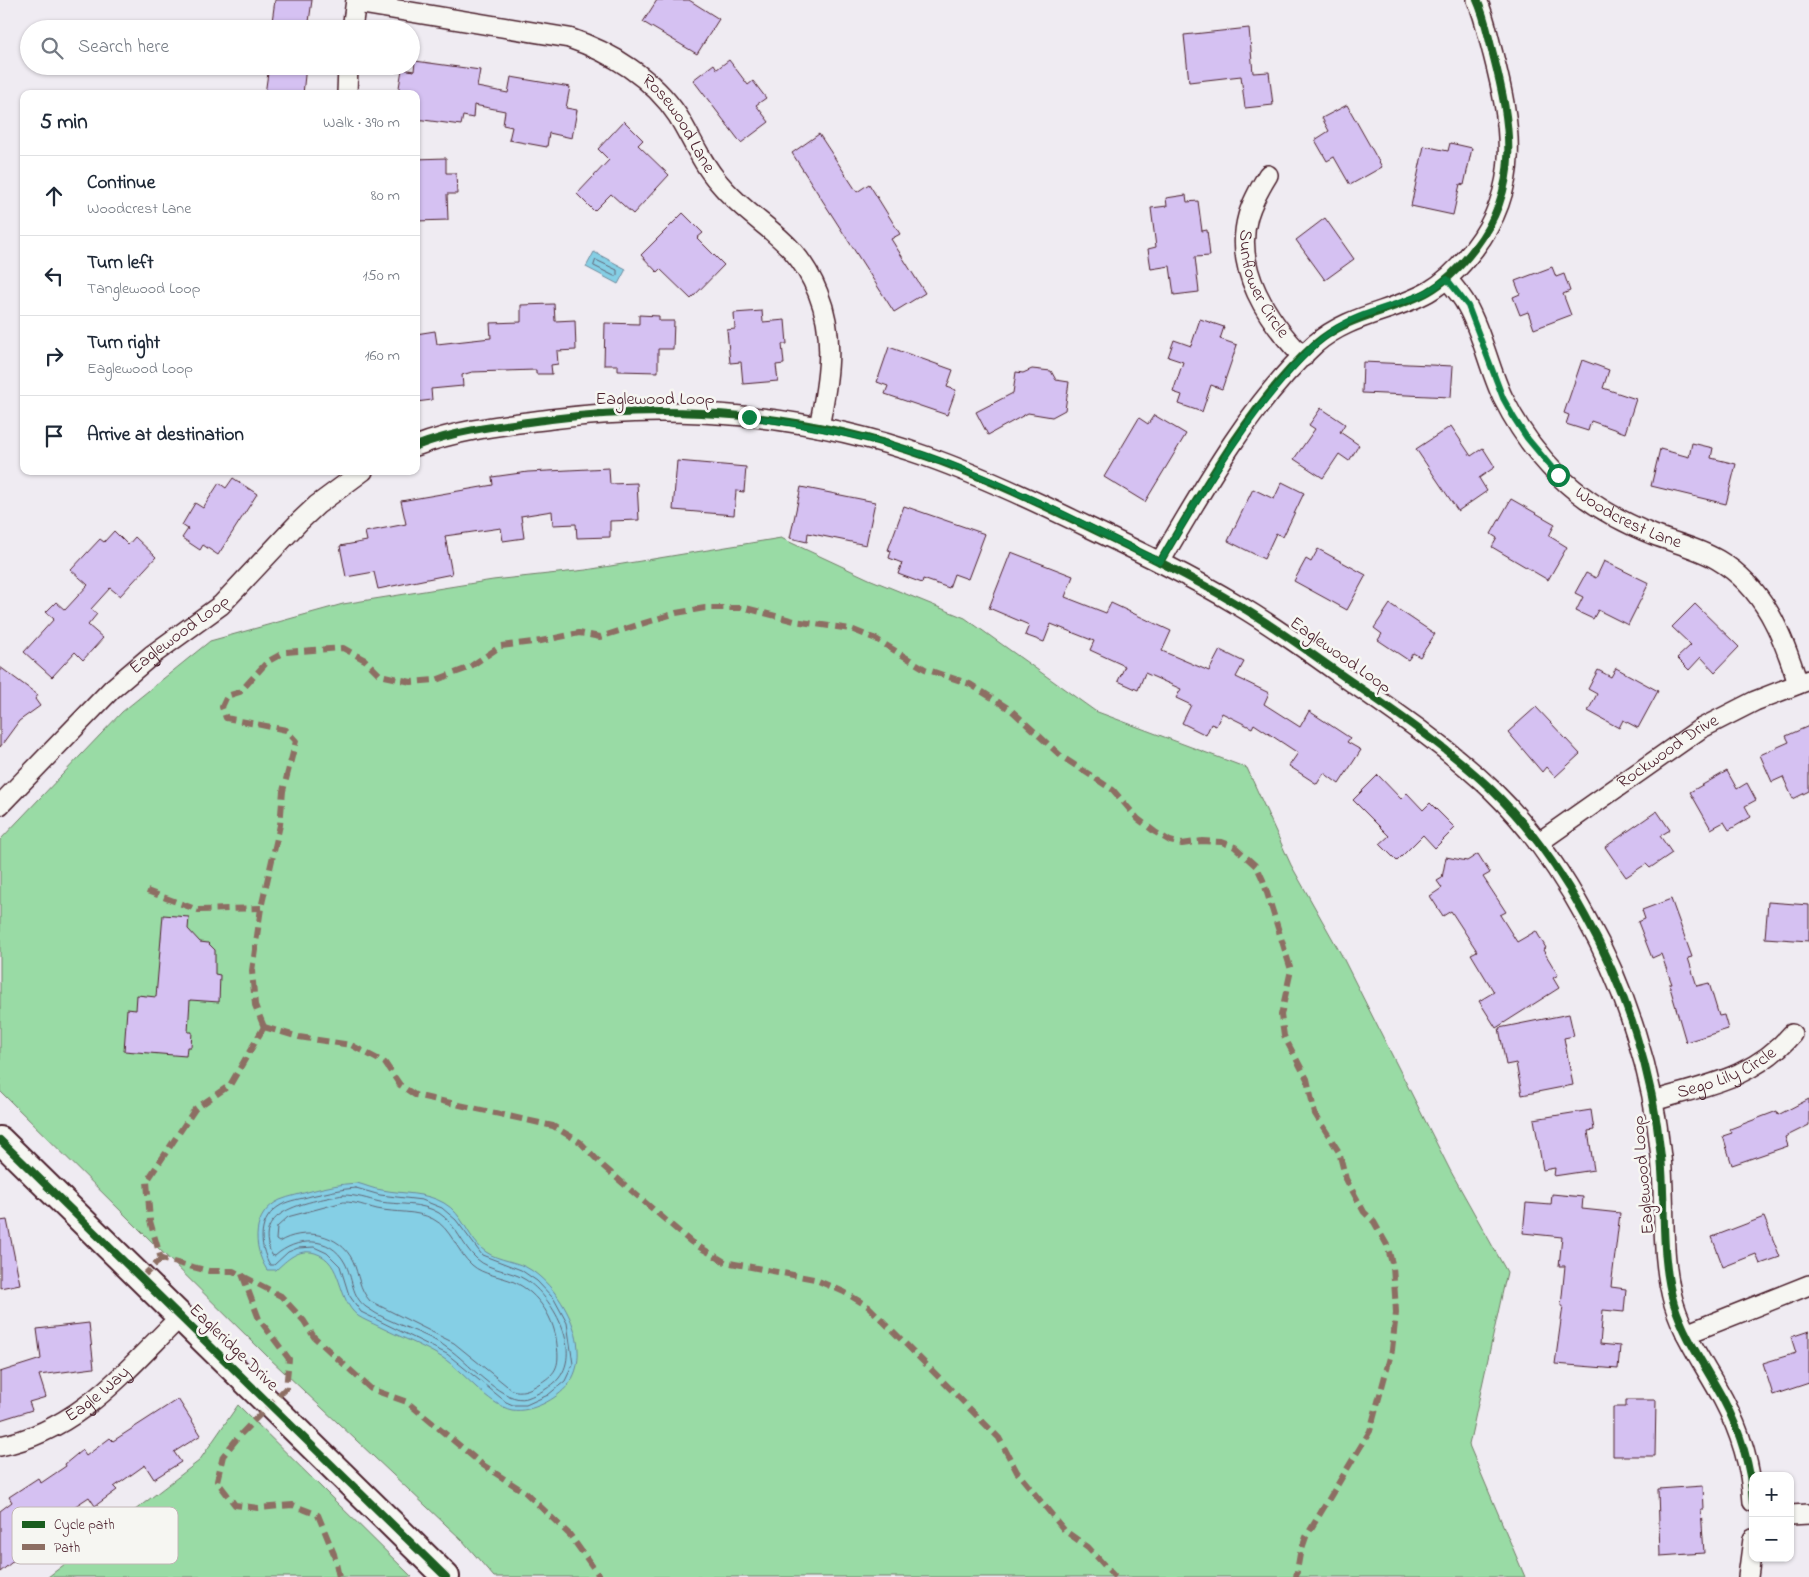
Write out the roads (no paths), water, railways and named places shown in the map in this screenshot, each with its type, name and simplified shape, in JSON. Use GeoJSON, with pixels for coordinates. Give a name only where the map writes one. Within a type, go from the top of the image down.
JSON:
{"type":"FeatureCollection","features":[{"type":"Feature","properties":{"kind":"main road","name":"Eagleridge Drive"},"geometry":{"type":"LineString","coordinates":[[0,1140],[446,1577]]}},
{"type":"Feature","properties":{"kind":"street"},"geometry":{"type":"LineString","coordinates":[[1160,562],[1198,496],[1226,454],[1282,379],[1303,357],[1332,331],[1427,292],[1447,279],[1480,241],[1491,221],[1504,187],[1509,160],[1508,120],[1501,82],[1483,13],[1477,0]]}},
{"type":"Feature","properties":{"kind":"street"},"geometry":{"type":"LineString","coordinates":[[353,20],[356,1]]}},
{"type":"Feature","properties":{"kind":"street","name":"Rosewood Lane"},"geometry":{"type":"LineString","coordinates":[[356,1],[569,38],[610,55],[644,78],[677,115],[704,163],[721,185],[780,236],[795,252],[808,271],[818,293],[829,338],[827,388],[819,427]]}},
{"type":"Feature","properties":{"kind":"street"},"geometry":{"type":"LineString","coordinates":[[347,90],[348,75]]}},
{"type":"Feature","properties":{"kind":"street","name":"Sunflower Circle"},"geometry":{"type":"LineString","coordinates":[[1268,175],[1247,218],[1245,235],[1250,271],[1262,305],[1271,322],[1303,357]]}},
{"type":"Feature","properties":{"kind":"street","name":"Woodcrest Lane"},"geometry":{"type":"LineString","coordinates":[[1447,279],[1468,306],[1503,398],[1527,438],[1542,458],[1575,490],[1615,517],[1655,536],[1697,550],[1718,560],[1734,572],[1761,598],[1771,614],[1804,682]]}},
{"type":"Feature","properties":{"kind":"street","name":"Eaglewood Loop"},"geometry":{"type":"LineString","coordinates":[[420,445],[450,435],[501,425],[616,413],[716,414],[819,427],[896,447],[985,478],[1160,562],[1240,606],[1281,632],[1420,731],[1491,790],[1538,843],[1586,916],[1613,972],[1639,1045],[1653,1101],[1663,1178],[1665,1260],[1674,1305],[1686,1334],[1735,1424],[1747,1459],[1749,1473]]}},
{"type":"Feature","properties":{"kind":"street","name":"Eaglewood Loop"},"geometry":{"type":"LineString","coordinates":[[0,805],[112,689],[152,655],[221,605],[299,522],[317,505],[357,475]]}},
{"type":"Feature","properties":{"kind":"street","name":"Rockwood Drive"},"geometry":{"type":"LineString","coordinates":[[1538,843],[1700,729],[1755,701],[1804,682]]}},
{"type":"Feature","properties":{"kind":"street","name":"Sego Lily Circle"},"geometry":{"type":"LineString","coordinates":[[1653,1101],[1750,1069],[1765,1061],[1792,1034]]}},
{"type":"Feature","properties":{"kind":"street"},"geometry":{"type":"LineString","coordinates":[[1686,1334],[1809,1285]]}},
{"type":"Feature","properties":{"kind":"street","name":"Eagle Way"},"geometry":{"type":"LineString","coordinates":[[0,1446],[45,1433],[95,1401],[180,1318]]}},
{"type":"Feature","properties":{"kind":"street"},"geometry":{"type":"LineString","coordinates":[[1794,1515],[1809,1514]]}},
{"type":"Feature","properties":{"kind":"street"},"geometry":{"type":"LineString","coordinates":[[1748,1577],[1750,1562]]}},
{"type":"Feature","properties":{"kind":"water"},"geometry":{"type":"Polygon","coordinates":[[[594,252],[626,269],[618,284],[586,267],[594,252]]]}},
{"type":"Feature","properties":{"kind":"water"},"geometry":{"type":"Polygon","coordinates":[[[357,1183],[379,1189],[437,1199],[451,1208],[475,1241],[486,1252],[526,1267],[543,1280],[564,1306],[572,1322],[577,1339],[578,1355],[575,1371],[568,1385],[550,1400],[535,1407],[512,1410],[503,1407],[485,1395],[443,1358],[358,1316],[346,1300],[336,1272],[324,1258],[315,1253],[303,1252],[284,1262],[276,1270],[267,1270],[259,1251],[257,1231],[264,1213],[271,1206],[280,1200],[311,1191],[357,1183]]]}}]}
